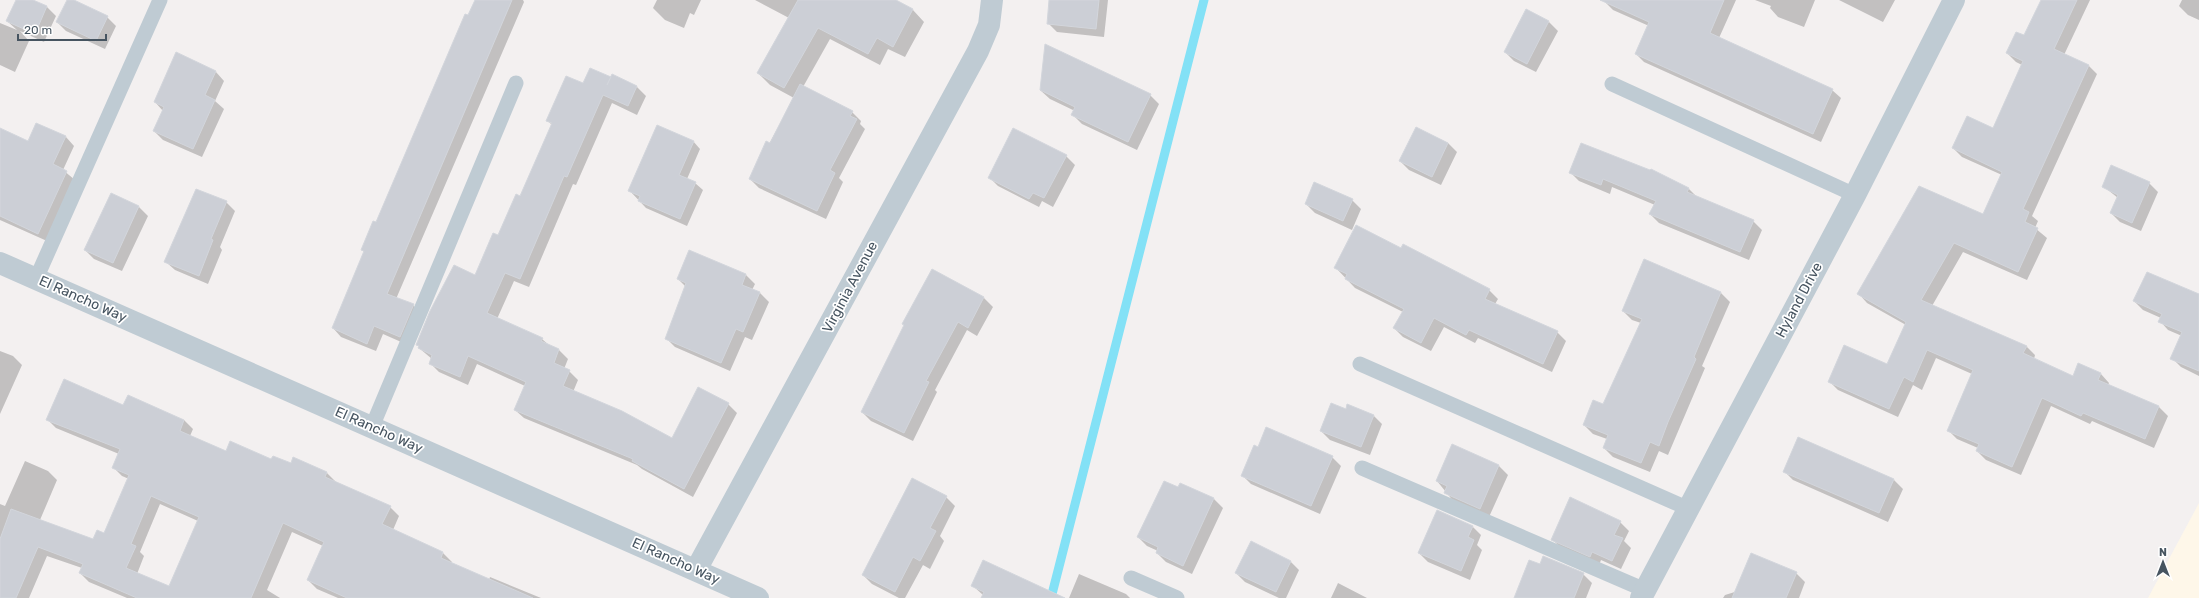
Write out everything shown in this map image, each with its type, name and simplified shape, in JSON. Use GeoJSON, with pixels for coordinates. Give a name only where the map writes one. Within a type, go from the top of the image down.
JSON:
{"type":"FeatureCollection","features":[{"type":"Feature","properties":{"kind":"street","name":"Virginia Avenue"},"geometry":{"type":"LineString","coordinates":[[696,570],[978,52],[989,25],[992,0]]}},
{"type":"Feature","properties":{"kind":"street","name":"Hyland Drive"},"geometry":{"type":"LineString","coordinates":[[1643,594],[1687,508],[1855,195],[1954,0]]}},
{"type":"Feature","properties":{"kind":"street","name":"El Rancho Way"},"geometry":{"type":"LineString","coordinates":[[0,263],[758,598]]}},
{"type":"Feature","properties":{"kind":"lane"},"geometry":{"type":"LineString","coordinates":[[36,279],[160,0]]}},
{"type":"Feature","properties":{"kind":"lane"},"geometry":{"type":"LineString","coordinates":[[372,427],[516,83]]}},
{"type":"Feature","properties":{"kind":"lane"},"geometry":{"type":"LineString","coordinates":[[1612,84],[1855,195]]}},
{"type":"Feature","properties":{"kind":"lane"},"geometry":{"type":"LineString","coordinates":[[1360,364],[1687,508]]}},
{"type":"Feature","properties":{"kind":"lane"},"geometry":{"type":"LineString","coordinates":[[1362,468],[1643,594]]}},
{"type":"Feature","properties":{"kind":"lane"},"geometry":{"type":"LineString","coordinates":[[1131,578],[1177,598]]}},
{"type":"Feature","properties":{"kind":"shaded area"},"geometry":{"type":"Polygon","coordinates":[[[2199,503],[2199,598],[2148,598],[2199,503]]]}},
{"type":"Feature","properties":{"kind":"building"},"geometry":{"type":"Polygon","coordinates":[[[16,0],[33,0],[47,6],[35,34],[6,21],[16,0]]]}},
{"type":"Feature","properties":{"kind":"building"},"geometry":{"type":"Polygon","coordinates":[[[67,0],[74,0],[108,16],[96,41],[56,22],[67,0]]]}},
{"type":"Feature","properties":{"kind":"building"},"geometry":{"type":"Polygon","coordinates":[[[475,0],[512,0],[387,294],[414,304],[400,337],[374,326],[367,344],[332,328],[364,251],[361,250],[373,221],[376,222],[465,14],[468,15],[475,0]]]}},
{"type":"Feature","properties":{"kind":"building"},"geometry":{"type":"Polygon","coordinates":[[[798,0],[896,0],[913,9],[893,47],[877,38],[868,54],[818,28],[784,88],[757,73],[798,0]]]}},
{"type":"Feature","properties":{"kind":"building"},"geometry":{"type":"Polygon","coordinates":[[[1049,0],[1099,0],[1096,29],[1047,24],[1049,0]]]}},
{"type":"Feature","properties":{"kind":"building"},"geometry":{"type":"Polygon","coordinates":[[[1600,0],[1724,0],[1710,33],[1833,89],[1813,134],[1635,54],[1649,22],[1600,0]]]}},
{"type":"Feature","properties":{"kind":"building"},"geometry":{"type":"Polygon","coordinates":[[[2041,0],[2077,0],[2054,49],[2089,65],[2023,209],[2029,212],[2025,222],[2038,228],[2018,272],[1954,243],[1921,300],[2027,346],[2023,353],[2073,376],[2078,363],[2101,373],[2098,380],[2159,406],[2145,439],[2083,413],[2081,416],[2042,398],[2012,467],[1976,451],[1979,444],[1947,431],[1973,370],[1927,350],[1913,382],[1904,377],[1889,409],[1828,382],[1844,345],[1887,364],[1906,322],[1857,294],[1919,186],[1983,214],[2002,172],[1952,148],[1967,116],[1993,128],[2023,61],[2006,53],[2016,32],[2024,35],[2041,0]]]}},
{"type":"Feature","properties":{"kind":"building"},"geometry":{"type":"Polygon","coordinates":[[[1526,9],[1549,21],[1527,64],[1504,52],[1526,9]]]}},
{"type":"Feature","properties":{"kind":"building"},"geometry":{"type":"Polygon","coordinates":[[[1045,44],[1151,94],[1128,142],[1071,115],[1075,107],[1040,90],[1045,44]]]}},
{"type":"Feature","properties":{"kind":"building"},"geometry":{"type":"Polygon","coordinates":[[[176,52],[216,71],[205,95],[215,100],[193,149],[153,131],[164,107],[154,102],[176,52]]]}},
{"type":"Feature","properties":{"kind":"building"},"geometry":{"type":"Polygon","coordinates":[[[590,68],[611,77],[612,74],[637,86],[628,106],[603,95],[567,177],[564,176],[520,279],[505,273],[487,313],[543,338],[541,341],[559,349],[554,363],[570,370],[563,386],[622,411],[672,438],[698,387],[729,403],[684,489],[632,461],[633,459],[514,410],[526,382],[468,356],[460,377],[429,364],[432,355],[418,348],[419,346],[416,345],[430,311],[454,265],[475,275],[493,233],[498,235],[516,194],[520,196],[552,123],[546,121],[566,76],[583,83],[590,68]]]}},
{"type":"Feature","properties":{"kind":"building"},"geometry":{"type":"Polygon","coordinates":[[[800,84],[853,111],[850,116],[857,119],[830,170],[835,173],[817,211],[749,179],[766,141],[770,143],[800,84]]]}},
{"type":"Feature","properties":{"kind":"building"},"geometry":{"type":"Polygon","coordinates":[[[36,123],[66,136],[53,164],[67,171],[38,234],[0,216],[0,128],[28,141],[36,123]]]}},
{"type":"Feature","properties":{"kind":"building"},"geometry":{"type":"Polygon","coordinates":[[[657,125],[694,141],[679,175],[696,182],[680,219],[638,201],[640,196],[628,191],[657,125]]]}},
{"type":"Feature","properties":{"kind":"building"},"geometry":{"type":"Polygon","coordinates":[[[1416,127],[1448,143],[1432,177],[1399,161],[1416,127]]]}},
{"type":"Feature","properties":{"kind":"building"},"geometry":{"type":"Polygon","coordinates":[[[1013,128],[1067,155],[1044,198],[1033,193],[1029,199],[988,178],[1013,128]]]}},
{"type":"Feature","properties":{"kind":"building"},"geometry":{"type":"Polygon","coordinates":[[[1581,143],[1650,170],[1651,169],[1689,188],[1687,192],[1754,220],[1740,252],[1649,214],[1656,201],[1603,179],[1601,185],[1569,173],[1581,143]]]}},
{"type":"Feature","properties":{"kind":"building"},"geometry":{"type":"Polygon","coordinates":[[[2111,165],[2150,182],[2132,223],[2110,213],[2118,195],[2102,187],[2111,165]]]}},
{"type":"Feature","properties":{"kind":"building"},"geometry":{"type":"Polygon","coordinates":[[[1314,182],[1353,199],[1343,221],[1305,204],[1314,182]]]}},
{"type":"Feature","properties":{"kind":"building"},"geometry":{"type":"Polygon","coordinates":[[[196,189],[227,201],[211,239],[213,240],[199,276],[164,262],[196,189]]]}},
{"type":"Feature","properties":{"kind":"building"},"geometry":{"type":"Polygon","coordinates":[[[111,193],[139,206],[113,263],[84,250],[111,193]]]}},
{"type":"Feature","properties":{"kind":"building"},"geometry":{"type":"Polygon","coordinates":[[[1356,225],[1401,248],[1403,244],[1490,289],[1485,299],[1558,331],[1543,364],[1469,330],[1466,335],[1434,318],[1421,343],[1393,328],[1404,309],[1345,279],[1347,274],[1334,268],[1356,225]]]}},
{"type":"Feature","properties":{"kind":"building"},"geometry":{"type":"Polygon","coordinates":[[[689,250],[746,274],[742,285],[760,292],[743,332],[736,329],[721,363],[665,339],[686,283],[677,279],[689,250]]]}},
{"type":"Feature","properties":{"kind":"building"},"geometry":{"type":"Polygon","coordinates":[[[1644,259],[1721,292],[1694,357],[1696,359],[1659,446],[1650,442],[1641,463],[1603,448],[1608,435],[1583,425],[1593,400],[1603,404],[1642,319],[1622,311],[1644,259]]]}},
{"type":"Feature","properties":{"kind":"building"},"geometry":{"type":"Polygon","coordinates":[[[932,269],[984,297],[968,328],[958,322],[926,381],[929,382],[904,433],[861,412],[904,325],[902,324],[932,269]]]}},
{"type":"Feature","properties":{"kind":"building"},"geometry":{"type":"Polygon","coordinates":[[[2147,272],[2199,294],[2199,371],[2170,359],[2182,332],[2158,322],[2162,314],[2133,301],[2147,272]]]}},
{"type":"Feature","properties":{"kind":"building"},"geometry":{"type":"Polygon","coordinates":[[[64,379],[123,405],[128,395],[184,420],[180,431],[226,451],[230,441],[271,459],[273,456],[291,463],[293,457],[327,472],[325,477],[391,506],[382,524],[443,552],[441,558],[533,598],[347,598],[307,580],[324,542],[283,523],[251,598],[137,598],[79,573],[83,564],[38,547],[16,598],[0,598],[0,539],[11,509],[93,539],[97,530],[104,533],[129,475],[112,468],[120,449],[46,420],[64,379]],[[151,496],[131,544],[136,546],[126,568],[169,586],[199,517],[151,496]]]}},
{"type":"Feature","properties":{"kind":"building"},"geometry":{"type":"Polygon","coordinates":[[[1331,403],[1346,409],[1347,404],[1374,415],[1361,447],[1320,431],[1331,403]]]}},
{"type":"Feature","properties":{"kind":"building"},"geometry":{"type":"Polygon","coordinates":[[[1266,427],[1333,456],[1311,506],[1241,476],[1254,445],[1258,447],[1266,427]]]}},
{"type":"Feature","properties":{"kind":"building"},"geometry":{"type":"Polygon","coordinates":[[[1798,437],[1894,479],[1879,513],[1783,472],[1798,437]]]}},
{"type":"Feature","properties":{"kind":"building"},"geometry":{"type":"Polygon","coordinates":[[[1452,444],[1499,465],[1480,509],[1444,493],[1447,486],[1436,481],[1452,444]]]}},
{"type":"Feature","properties":{"kind":"building"},"geometry":{"type":"Polygon","coordinates":[[[912,478],[947,496],[930,528],[936,531],[920,561],[913,557],[895,592],[862,575],[912,478]]]}},
{"type":"Feature","properties":{"kind":"building"},"geometry":{"type":"Polygon","coordinates":[[[1164,481],[1178,487],[1180,483],[1214,498],[1183,566],[1156,553],[1158,547],[1137,537],[1164,481]]]}},
{"type":"Feature","properties":{"kind":"building"},"geometry":{"type":"Polygon","coordinates":[[[1570,497],[1621,521],[1614,535],[1623,538],[1612,561],[1592,552],[1590,557],[1551,540],[1570,497]]]}},
{"type":"Feature","properties":{"kind":"building"},"geometry":{"type":"Polygon","coordinates":[[[1437,510],[1473,526],[1468,537],[1474,540],[1461,571],[1418,553],[1437,510]]]}},
{"type":"Feature","properties":{"kind":"building"},"geometry":{"type":"Polygon","coordinates":[[[1251,541],[1291,561],[1276,592],[1235,573],[1251,541]]]}},
{"type":"Feature","properties":{"kind":"building"},"geometry":{"type":"Polygon","coordinates":[[[1751,553],[1797,572],[1786,598],[1732,598],[1751,553]]]}},
{"type":"Feature","properties":{"kind":"building"},"geometry":{"type":"Polygon","coordinates":[[[1543,556],[1584,573],[1574,598],[1514,598],[1529,560],[1540,564],[1543,556]]]}},
{"type":"Feature","properties":{"kind":"building"},"geometry":{"type":"Polygon","coordinates":[[[983,560],[1065,598],[981,598],[984,592],[971,586],[983,560]]]}},
{"type":"Feature","properties":{"kind":"waterway"},"geometry":{"type":"LineString","coordinates":[[1051,598],[1204,0]]}}]}
